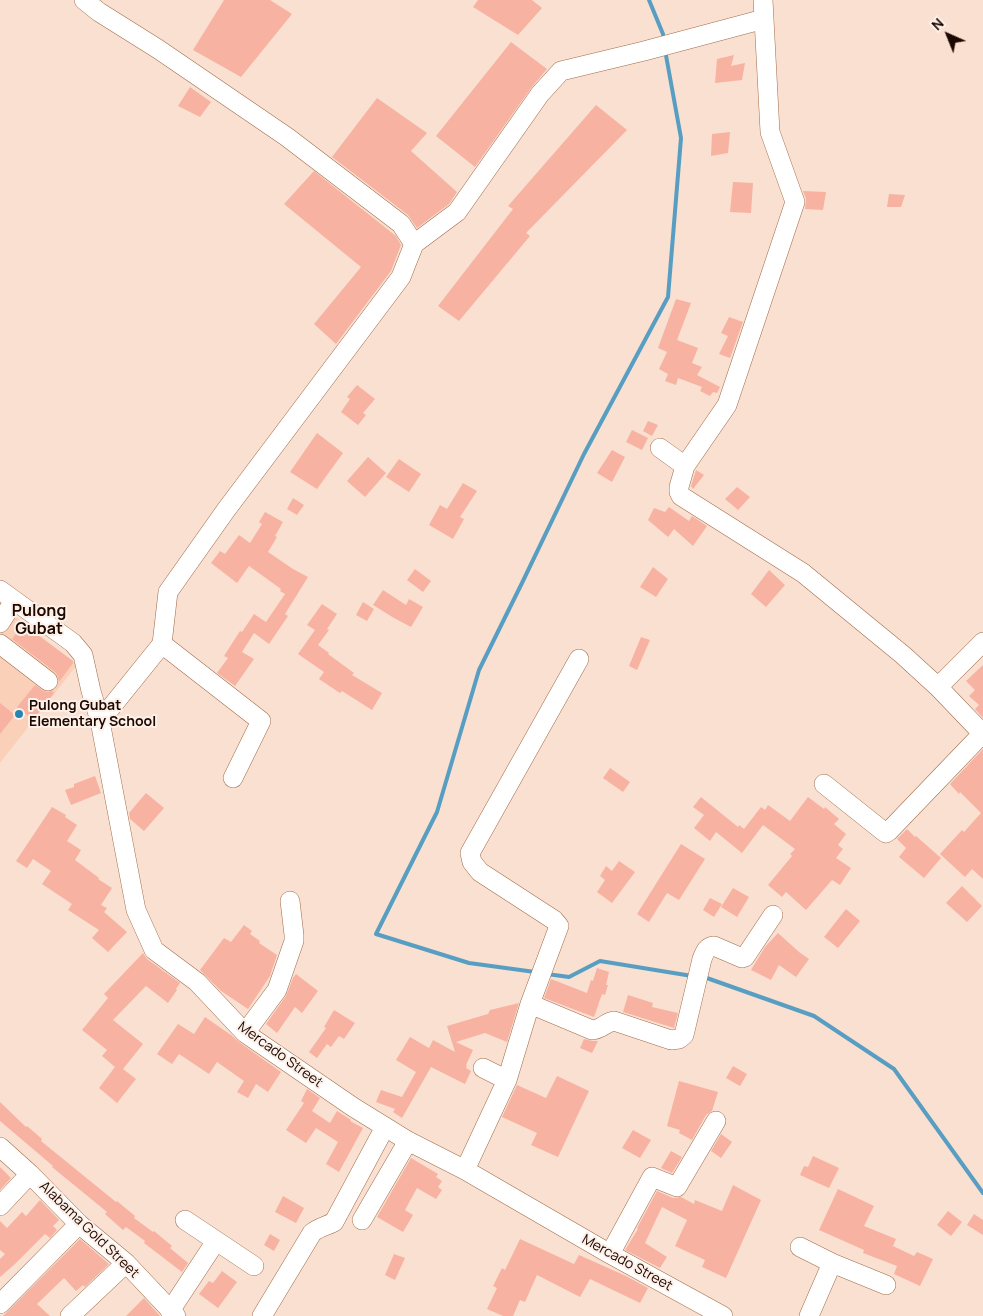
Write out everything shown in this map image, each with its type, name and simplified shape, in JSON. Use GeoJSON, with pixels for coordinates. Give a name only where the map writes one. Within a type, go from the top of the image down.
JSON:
{"type":"FeatureCollection","features":[{"type":"Feature","properties":{"kind":"street"},"geometry":{"type":"LineString","coordinates":[[84,0],[102,6],[158,49],[287,137],[401,224],[414,244]]}},
{"type":"Feature","properties":{"kind":"street"},"geometry":{"type":"LineString","coordinates":[[763,0],[770,132],[795,202],[727,405],[685,466],[679,492],[681,496],[803,573],[903,654],[983,734],[886,833],[824,784]]}},
{"type":"Feature","properties":{"kind":"street"},"geometry":{"type":"LineString","coordinates":[[100,721],[162,644],[168,592],[226,510],[401,277],[414,244],[456,212],[540,94],[561,71],[764,19]]}},
{"type":"Feature","properties":{"kind":"street"},"geometry":{"type":"LineString","coordinates":[[660,448],[685,466]]}},
{"type":"Feature","properties":{"kind":"street"},"geometry":{"type":"LineString","coordinates":[[0,623],[7,596]]}},
{"type":"Feature","properties":{"kind":"street","name":"Mercado Street"},"geometry":{"type":"LineString","coordinates":[[7,596],[73,643],[83,655],[100,721],[136,910],[154,950],[196,982],[245,1033],[353,1108],[408,1141],[465,1170],[610,1254],[723,1316]]}},
{"type":"Feature","properties":{"kind":"street"},"geometry":{"type":"LineString","coordinates":[[938,687],[983,642]]}},
{"type":"Feature","properties":{"kind":"street"},"geometry":{"type":"LineString","coordinates":[[0,644],[48,681]]}},
{"type":"Feature","properties":{"kind":"street"},"geometry":{"type":"LineString","coordinates":[[162,644],[261,721],[233,778]]}},
{"type":"Feature","properties":{"kind":"street"},"geometry":{"type":"LineString","coordinates":[[465,1170],[507,1080],[530,1004],[559,926],[554,920],[480,872],[472,862],[470,852],[579,659]]}},
{"type":"Feature","properties":{"kind":"street"},"geometry":{"type":"LineString","coordinates":[[245,1033],[277,990],[294,941],[290,902]]}},
{"type":"Feature","properties":{"kind":"street"},"geometry":{"type":"LineString","coordinates":[[530,1004],[592,1030],[599,1029],[614,1021],[671,1040],[679,1039],[684,1035],[702,959],[706,950],[714,946],[742,958],[745,957],[773,916]]}},
{"type":"Feature","properties":{"kind":"street"},"geometry":{"type":"LineString","coordinates":[[483,1068],[507,1080]]}},
{"type":"Feature","properties":{"kind":"street"},"geometry":{"type":"LineString","coordinates":[[610,1254],[652,1177],[677,1187],[716,1121]]}},
{"type":"Feature","properties":{"kind":"street"},"geometry":{"type":"LineString","coordinates":[[262,1316],[312,1233],[317,1228],[334,1222],[385,1127]]}},
{"type":"Feature","properties":{"kind":"street"},"geometry":{"type":"LineString","coordinates":[[362,1220],[408,1141]]}},
{"type":"Feature","properties":{"kind":"street","name":"Alabama Gold Street"},"geometry":{"type":"LineString","coordinates":[[0,1147],[30,1174],[79,1224],[126,1263],[173,1314]]}},
{"type":"Feature","properties":{"kind":"street"},"geometry":{"type":"LineString","coordinates":[[0,1206],[30,1174]]}},
{"type":"Feature","properties":{"kind":"street"},"geometry":{"type":"LineString","coordinates":[[185,1220],[254,1266]]}},
{"type":"Feature","properties":{"kind":"street"},"geometry":{"type":"LineString","coordinates":[[0,1304],[79,1224]]}},
{"type":"Feature","properties":{"kind":"street"},"geometry":{"type":"LineString","coordinates":[[173,1314],[216,1241]]}},
{"type":"Feature","properties":{"kind":"street"},"geometry":{"type":"LineString","coordinates":[[800,1247],[832,1263],[886,1285]]}},
{"type":"Feature","properties":{"kind":"street"},"geometry":{"type":"LineString","coordinates":[[70,1316],[126,1263]]}},
{"type":"Feature","properties":{"kind":"street"},"geometry":{"type":"LineString","coordinates":[[809,1316],[832,1263]]}},
{"type":"Feature","properties":{"kind":"shaded area","name":"Pulong Gubat Elementary School"},"geometry":{"type":"Polygon","coordinates":[[[0,604],[77,665],[0,763],[0,604]]]}},
{"type":"Feature","properties":{"kind":"building"},"geometry":{"type":"Polygon","coordinates":[[[224,0],[270,0],[292,14],[241,77],[193,50],[224,0]]]}},
{"type":"Feature","properties":{"kind":"building"},"geometry":{"type":"Polygon","coordinates":[[[478,0],[532,0],[542,8],[518,35],[473,7],[478,0]]]}},
{"type":"Feature","properties":{"kind":"building"},"geometry":{"type":"Polygon","coordinates":[[[511,42],[547,69],[531,88],[475,167],[436,136],[511,42]]]}},
{"type":"Feature","properties":{"kind":"building"},"geometry":{"type":"Polygon","coordinates":[[[734,55],[731,66],[745,63],[742,80],[715,83],[717,59],[734,55]]]}},
{"type":"Feature","properties":{"kind":"building"},"geometry":{"type":"Polygon","coordinates":[[[190,87],[211,102],[200,117],[178,106],[190,87]]]}},
{"type":"Feature","properties":{"kind":"building"},"geometry":{"type":"Polygon","coordinates":[[[377,98],[427,133],[411,151],[457,192],[449,204],[417,228],[408,215],[332,157],[377,98]]]}},
{"type":"Feature","properties":{"kind":"building"},"geometry":{"type":"Polygon","coordinates":[[[596,105],[627,130],[526,233],[530,236],[459,321],[438,306],[513,209],[508,206],[596,105]]]}},
{"type":"Feature","properties":{"kind":"building"},"geometry":{"type":"Polygon","coordinates":[[[730,132],[728,153],[711,156],[712,134],[730,132]]]}},
{"type":"Feature","properties":{"kind":"building"},"geometry":{"type":"Polygon","coordinates":[[[314,171],[396,236],[401,245],[391,271],[336,344],[314,324],[361,267],[284,204],[314,171]]]}},
{"type":"Feature","properties":{"kind":"building"},"geometry":{"type":"Polygon","coordinates":[[[733,182],[753,183],[751,213],[730,212],[733,182]]]}},
{"type":"Feature","properties":{"kind":"building"},"geometry":{"type":"Polygon","coordinates":[[[803,191],[826,192],[823,210],[805,209],[806,199],[803,191]]]}},
{"type":"Feature","properties":{"kind":"building"},"geometry":{"type":"Polygon","coordinates":[[[889,194],[905,195],[901,207],[887,207],[889,194]]]}},
{"type":"Feature","properties":{"kind":"building"},"geometry":{"type":"Polygon","coordinates":[[[676,299],[691,303],[677,340],[698,348],[692,363],[702,367],[697,375],[720,387],[717,393],[713,392],[710,396],[700,391],[702,387],[678,378],[676,385],[665,381],[668,374],[659,369],[667,352],[658,348],[676,299]]]}},
{"type":"Feature","properties":{"kind":"building"},"geometry":{"type":"Polygon","coordinates":[[[729,317],[743,322],[730,358],[719,354],[728,336],[721,333],[729,317]]]}},
{"type":"Feature","properties":{"kind":"building"},"geometry":{"type":"Polygon","coordinates":[[[357,385],[375,399],[363,413],[366,415],[358,425],[341,412],[350,399],[347,397],[357,385]]]}},
{"type":"Feature","properties":{"kind":"building"},"geometry":{"type":"Polygon","coordinates":[[[648,421],[658,425],[652,436],[643,431],[648,421]]]}},
{"type":"Feature","properties":{"kind":"building"},"geometry":{"type":"Polygon","coordinates":[[[632,430],[648,438],[642,450],[626,442],[632,430]]]}},
{"type":"Feature","properties":{"kind":"building"},"geometry":{"type":"Polygon","coordinates":[[[317,433],[343,453],[317,489],[290,472],[317,433]]]}},
{"type":"Feature","properties":{"kind":"building"},"geometry":{"type":"Polygon","coordinates":[[[612,450],[625,457],[612,482],[597,473],[612,450]]]}},
{"type":"Feature","properties":{"kind":"building"},"geometry":{"type":"Polygon","coordinates":[[[368,457],[386,473],[365,497],[347,481],[368,457]]]}},
{"type":"Feature","properties":{"kind":"building"},"geometry":{"type":"Polygon","coordinates":[[[399,459],[421,474],[409,492],[386,477],[399,459]]]}},
{"type":"Feature","properties":{"kind":"building"},"geometry":{"type":"Polygon","coordinates":[[[696,470],[704,475],[693,489],[691,486],[696,470]]]}},
{"type":"Feature","properties":{"kind":"building"},"geometry":{"type":"Polygon","coordinates":[[[463,483],[477,491],[460,517],[464,519],[453,539],[429,525],[440,505],[447,509],[463,483]]]}},
{"type":"Feature","properties":{"kind":"building"},"geometry":{"type":"Polygon","coordinates":[[[737,487],[750,497],[738,510],[725,499],[737,487]]]}},
{"type":"Feature","properties":{"kind":"building"},"geometry":{"type":"Polygon","coordinates":[[[293,498],[304,505],[297,515],[287,509],[293,498]]]}},
{"type":"Feature","properties":{"kind":"building"},"geometry":{"type":"Polygon","coordinates":[[[669,507],[689,521],[692,516],[707,526],[693,546],[674,529],[668,537],[648,520],[654,508],[665,512],[669,507]]]}},
{"type":"Feature","properties":{"kind":"building"},"geometry":{"type":"Polygon","coordinates":[[[265,512],[283,522],[268,552],[308,577],[285,614],[288,616],[269,644],[254,633],[242,652],[254,659],[235,686],[217,673],[228,658],[224,656],[240,631],[242,632],[254,614],[266,622],[285,594],[249,566],[237,583],[211,563],[220,551],[225,554],[239,535],[250,543],[262,524],[259,522],[265,512]]]}},
{"type":"Feature","properties":{"kind":"building"},"geometry":{"type":"Polygon","coordinates":[[[653,567],[668,579],[656,597],[640,587],[653,567]]]}},
{"type":"Feature","properties":{"kind":"building"},"geometry":{"type":"Polygon","coordinates":[[[415,569],[431,581],[423,592],[407,580],[415,569]]]}},
{"type":"Feature","properties":{"kind":"building"},"geometry":{"type":"Polygon","coordinates":[[[769,570],[785,585],[766,607],[751,594],[769,570]]]}},
{"type":"Feature","properties":{"kind":"building"},"geometry":{"type":"Polygon","coordinates":[[[383,590],[406,605],[409,599],[423,607],[411,627],[373,605],[383,590]]]}},
{"type":"Feature","properties":{"kind":"building"},"geometry":{"type":"Polygon","coordinates":[[[363,602],[374,609],[367,621],[356,615],[363,602]]]}},
{"type":"Feature","properties":{"kind":"building"},"geometry":{"type":"Polygon","coordinates":[[[322,604],[337,614],[327,629],[329,630],[318,645],[354,673],[352,675],[382,693],[372,710],[319,679],[324,672],[298,654],[315,630],[307,625],[322,604]]]}},
{"type":"Feature","properties":{"kind":"building"},"geometry":{"type":"Polygon","coordinates":[[[23,624],[73,661],[59,682],[55,672],[12,639],[23,624]]]}},
{"type":"Feature","properties":{"kind":"building"},"geometry":{"type":"Polygon","coordinates":[[[641,637],[650,640],[637,670],[629,666],[641,637]]]}},
{"type":"Feature","properties":{"kind":"building"},"geometry":{"type":"Polygon","coordinates":[[[983,665],[983,718],[975,709],[979,705],[969,696],[975,690],[966,681],[983,665]]]}},
{"type":"Feature","properties":{"kind":"building"},"geometry":{"type":"Polygon","coordinates":[[[35,685],[42,690],[54,693],[33,720],[17,707],[35,685]]]}},
{"type":"Feature","properties":{"kind":"building"},"geometry":{"type":"Polygon","coordinates":[[[0,703],[15,715],[0,734],[0,703]]]}},
{"type":"Feature","properties":{"kind":"building"},"geometry":{"type":"Polygon","coordinates":[[[983,749],[983,879],[972,869],[965,877],[940,854],[981,813],[950,784],[983,749]]]}},
{"type":"Feature","properties":{"kind":"building"},"geometry":{"type":"Polygon","coordinates":[[[610,768],[630,782],[623,792],[603,778],[610,768]]]}},
{"type":"Feature","properties":{"kind":"building"},"geometry":{"type":"Polygon","coordinates":[[[95,776],[101,793],[71,805],[65,790],[74,787],[74,784],[95,776]]]}},
{"type":"Feature","properties":{"kind":"building"},"geometry":{"type":"Polygon","coordinates":[[[146,793],[164,808],[144,831],[130,819],[129,813],[146,793]]]}},
{"type":"Feature","properties":{"kind":"building"},"geometry":{"type":"Polygon","coordinates":[[[701,797],[738,827],[739,825],[744,829],[761,807],[765,810],[768,805],[790,821],[808,797],[824,809],[825,807],[839,819],[834,824],[846,834],[838,845],[843,849],[836,858],[851,868],[840,885],[832,880],[806,910],[786,892],[782,897],[768,885],[792,856],[790,854],[795,849],[763,825],[742,853],[716,832],[710,841],[694,828],[704,815],[693,807],[701,797]]]}},
{"type":"Feature","properties":{"kind":"building"},"geometry":{"type":"Polygon","coordinates":[[[52,807],[66,815],[65,817],[77,825],[67,841],[81,850],[75,860],[112,888],[101,905],[107,908],[104,912],[127,932],[108,952],[92,938],[99,930],[68,910],[72,904],[42,884],[51,871],[33,859],[27,868],[16,861],[52,807]]]}},
{"type":"Feature","properties":{"kind":"building"},"geometry":{"type":"Polygon","coordinates":[[[907,829],[941,858],[924,878],[899,857],[906,848],[897,839],[907,829]]]}},
{"type":"Feature","properties":{"kind":"building"},"geometry":{"type":"Polygon","coordinates":[[[681,844],[705,859],[679,900],[667,893],[649,922],[637,914],[681,844]]]}},
{"type":"Feature","properties":{"kind":"building"},"geometry":{"type":"Polygon","coordinates":[[[619,861],[635,872],[612,903],[597,892],[605,880],[600,876],[606,866],[612,871],[619,861]]]}},
{"type":"Feature","properties":{"kind":"building"},"geometry":{"type":"Polygon","coordinates":[[[962,886],[982,906],[967,922],[946,903],[962,886]]]}},
{"type":"Feature","properties":{"kind":"building"},"geometry":{"type":"Polygon","coordinates":[[[733,888],[749,897],[737,917],[721,907],[733,888]]]}},
{"type":"Feature","properties":{"kind":"building"},"geometry":{"type":"Polygon","coordinates":[[[710,898],[722,904],[714,917],[703,910],[710,898]]]}},
{"type":"Feature","properties":{"kind":"building"},"geometry":{"type":"Polygon","coordinates":[[[846,909],[860,921],[838,948],[824,937],[846,909]]]}},
{"type":"Feature","properties":{"kind":"building"},"geometry":{"type":"Polygon","coordinates":[[[244,925],[252,931],[250,934],[260,941],[259,943],[277,955],[270,976],[248,1009],[221,991],[200,970],[224,938],[231,942],[244,925]]]}},
{"type":"Feature","properties":{"kind":"building"},"geometry":{"type":"Polygon","coordinates":[[[778,933],[809,959],[796,977],[779,965],[771,980],[751,970],[765,947],[778,933]]]}},
{"type":"Feature","properties":{"kind":"building"},"geometry":{"type":"Polygon","coordinates":[[[143,953],[147,959],[180,983],[168,1003],[146,986],[113,1020],[143,1044],[123,1069],[136,1079],[117,1103],[99,1088],[115,1067],[102,1056],[107,1050],[82,1030],[108,998],[104,994],[143,953]]]}},
{"type":"Feature","properties":{"kind":"building"},"geometry":{"type":"Polygon","coordinates":[[[597,968],[609,972],[605,995],[602,994],[594,1017],[544,998],[551,979],[587,993],[597,968]]]}},
{"type":"Feature","properties":{"kind":"building"},"geometry":{"type":"Polygon","coordinates":[[[296,974],[318,991],[302,1013],[295,1007],[277,1033],[266,1024],[286,996],[296,974]]]}},
{"type":"Feature","properties":{"kind":"building"},"geometry":{"type":"Polygon","coordinates":[[[628,995],[653,1003],[652,1007],[678,1013],[674,1028],[623,1012],[628,995]]]}},
{"type":"Feature","properties":{"kind":"building"},"geometry":{"type":"Polygon","coordinates":[[[519,1003],[507,1042],[485,1033],[456,1042],[473,1050],[466,1065],[466,1068],[471,1071],[465,1084],[431,1067],[402,1118],[393,1112],[395,1109],[376,1102],[381,1090],[402,1097],[416,1072],[396,1060],[410,1037],[429,1048],[433,1040],[455,1052],[447,1026],[488,1014],[490,1010],[519,1003]]]}},
{"type":"Feature","properties":{"kind":"building"},"geometry":{"type":"Polygon","coordinates":[[[334,1010],[355,1023],[344,1039],[339,1036],[331,1047],[327,1044],[317,1058],[309,1052],[326,1028],[324,1027],[334,1010]]]}},
{"type":"Feature","properties":{"kind":"building"},"geometry":{"type":"Polygon","coordinates":[[[205,1017],[281,1072],[268,1092],[256,1084],[248,1098],[237,1092],[244,1081],[217,1062],[209,1074],[179,1054],[172,1064],[157,1054],[178,1024],[194,1034],[205,1017]]]}},
{"type":"Feature","properties":{"kind":"building"},"geometry":{"type":"Polygon","coordinates":[[[584,1039],[598,1041],[592,1053],[580,1048],[584,1039]]]}},
{"type":"Feature","properties":{"kind":"building"},"geometry":{"type":"Polygon","coordinates":[[[733,1066],[747,1074],[740,1086],[726,1078],[733,1066]]]}},
{"type":"Feature","properties":{"kind":"building"},"geometry":{"type":"Polygon","coordinates":[[[557,1076],[589,1091],[558,1157],[531,1145],[537,1133],[502,1117],[517,1085],[546,1098],[557,1076]]]}},
{"type":"Feature","properties":{"kind":"building"},"geometry":{"type":"Polygon","coordinates":[[[679,1081],[718,1092],[712,1111],[706,1115],[692,1140],[679,1133],[680,1130],[667,1126],[679,1081]]]}},
{"type":"Feature","properties":{"kind":"building"},"geometry":{"type":"Polygon","coordinates":[[[307,1089],[320,1098],[312,1111],[330,1123],[337,1111],[363,1128],[339,1172],[326,1164],[338,1142],[316,1128],[306,1143],[286,1130],[304,1103],[301,1101],[307,1089]]]}},
{"type":"Feature","properties":{"kind":"building"},"geometry":{"type":"Polygon","coordinates":[[[0,1102],[26,1127],[42,1139],[41,1141],[117,1201],[135,1216],[134,1218],[172,1246],[170,1248],[188,1263],[182,1272],[126,1227],[123,1230],[105,1214],[107,1212],[0,1121],[0,1102]]]}},
{"type":"Feature","properties":{"kind":"building"},"geometry":{"type":"Polygon","coordinates":[[[633,1130],[651,1140],[640,1158],[622,1148],[633,1130]]]}},
{"type":"Feature","properties":{"kind":"building"},"geometry":{"type":"Polygon","coordinates":[[[721,1134],[732,1142],[721,1158],[711,1151],[721,1134]]]}},
{"type":"Feature","properties":{"kind":"building"},"geometry":{"type":"Polygon","coordinates":[[[671,1151],[682,1157],[672,1173],[661,1168],[671,1151]]]}},
{"type":"Feature","properties":{"kind":"building"},"geometry":{"type":"Polygon","coordinates":[[[813,1156],[839,1168],[829,1188],[800,1175],[804,1166],[808,1167],[813,1156]]]}},
{"type":"Feature","properties":{"kind":"building"},"geometry":{"type":"Polygon","coordinates":[[[411,1158],[438,1174],[436,1177],[442,1181],[438,1187],[442,1190],[436,1199],[417,1188],[405,1210],[413,1215],[403,1232],[377,1217],[411,1158]]]}},
{"type":"Feature","properties":{"kind":"building"},"geometry":{"type":"Polygon","coordinates":[[[0,1167],[11,1178],[0,1190],[0,1167]]]}},
{"type":"Feature","properties":{"kind":"building"},"geometry":{"type":"Polygon","coordinates":[[[733,1185],[761,1200],[726,1278],[702,1267],[705,1260],[675,1246],[687,1220],[662,1207],[645,1243],[667,1257],[660,1268],[625,1250],[657,1191],[673,1198],[681,1197],[694,1204],[695,1200],[722,1211],[733,1185]]]}},
{"type":"Feature","properties":{"kind":"building"},"geometry":{"type":"Polygon","coordinates":[[[838,1189],[874,1206],[864,1226],[896,1239],[893,1246],[914,1256],[917,1252],[933,1259],[920,1286],[894,1274],[897,1266],[863,1253],[864,1250],[819,1230],[838,1189]]]}},
{"type":"Feature","properties":{"kind":"building"},"geometry":{"type":"Polygon","coordinates":[[[283,1196],[304,1208],[296,1223],[275,1212],[283,1196]]]}},
{"type":"Feature","properties":{"kind":"building"},"geometry":{"type":"Polygon","coordinates":[[[40,1200],[59,1220],[53,1226],[57,1230],[50,1238],[45,1234],[0,1277],[0,1259],[5,1254],[0,1250],[0,1221],[7,1228],[22,1212],[26,1216],[40,1200]]]}},
{"type":"Feature","properties":{"kind":"building"},"geometry":{"type":"Polygon","coordinates":[[[948,1211],[962,1222],[951,1236],[937,1225],[948,1211]]]}},
{"type":"Feature","properties":{"kind":"building"},"geometry":{"type":"Polygon","coordinates":[[[974,1214],[983,1220],[983,1235],[967,1225],[974,1214]]]}},
{"type":"Feature","properties":{"kind":"building"},"geometry":{"type":"Polygon","coordinates":[[[270,1234],[280,1240],[274,1251],[264,1245],[270,1234]]]}},
{"type":"Feature","properties":{"kind":"building"},"geometry":{"type":"Polygon","coordinates":[[[80,1239],[109,1264],[85,1287],[83,1285],[76,1291],[64,1278],[37,1304],[50,1316],[3,1316],[80,1239]]]}},
{"type":"Feature","properties":{"kind":"building"},"geometry":{"type":"Polygon","coordinates":[[[520,1239],[574,1264],[579,1255],[648,1288],[640,1303],[590,1279],[580,1297],[537,1275],[525,1302],[520,1300],[513,1316],[503,1316],[487,1309],[497,1288],[493,1286],[502,1268],[505,1270],[520,1239]]]}},
{"type":"Feature","properties":{"kind":"building"},"geometry":{"type":"Polygon","coordinates":[[[394,1254],[405,1258],[395,1280],[385,1275],[394,1254]]]}},
{"type":"Feature","properties":{"kind":"building"},"geometry":{"type":"Polygon","coordinates":[[[222,1271],[237,1282],[218,1308],[199,1294],[209,1281],[213,1283],[222,1271]]]}},
{"type":"Feature","properties":{"kind":"building"},"geometry":{"type":"Polygon","coordinates":[[[144,1298],[160,1316],[126,1316],[144,1298]]]}},
{"type":"Feature","properties":{"kind":"waterway"},"geometry":{"type":"LineString","coordinates":[[649,0],[664,41]]}},
{"type":"Feature","properties":{"kind":"waterway"},"geometry":{"type":"LineString","coordinates":[[535,972],[469,963],[376,934],[437,812],[479,670],[584,454],[668,297],[681,138],[665,50]]}},
{"type":"Feature","properties":{"kind":"waterway"},"geometry":{"type":"LineString","coordinates":[[547,974],[569,977],[600,961],[692,976]]}},
{"type":"Feature","properties":{"kind":"waterway"},"geometry":{"type":"LineString","coordinates":[[704,977],[814,1016],[894,1069],[983,1193]]}},
{"type":"Feature","properties":{"kind":"place","name":"Pulong Gubat Elementary School"},"geometry":{"type":"Point","coordinates":[19,714]}},
{"type":"Feature","properties":{"kind":"district","name":"Pulong Gubat"},"geometry":{"type":"Point","coordinates":[39,621]}}]}
